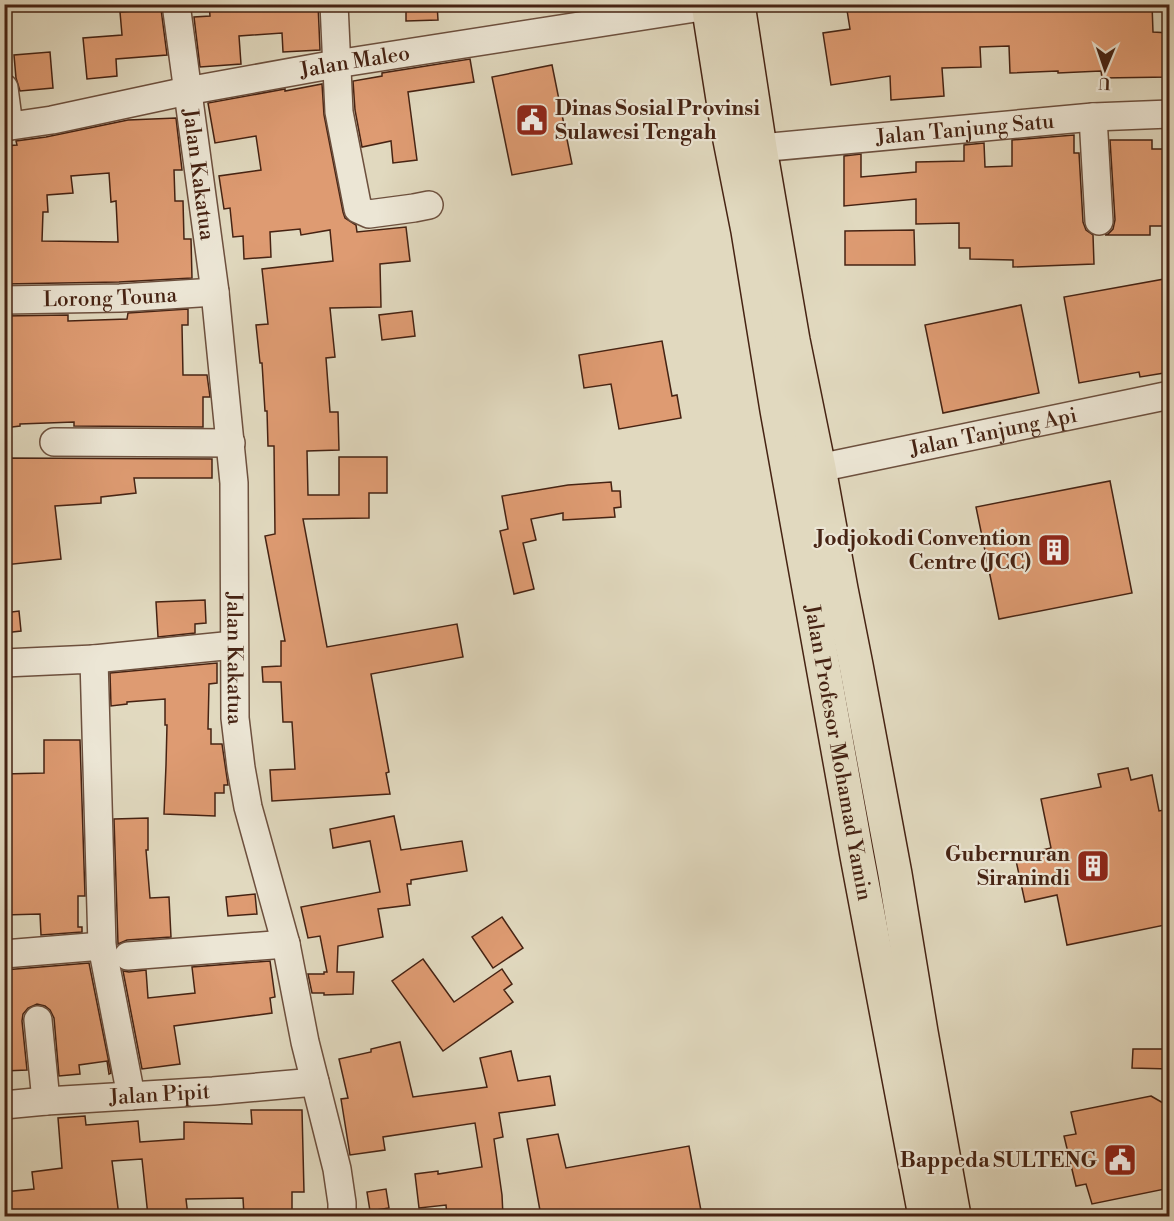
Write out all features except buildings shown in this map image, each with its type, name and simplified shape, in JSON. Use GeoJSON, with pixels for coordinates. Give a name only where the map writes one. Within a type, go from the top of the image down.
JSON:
{"type":"FeatureCollection","features":[{"type":"Feature","properties":{"kind":"main road","name":"Jalan Profesor Mohamad Yamin"},"geometry":{"type":"LineString","coordinates":[[718,5],[760,148],[793,340],[876,775],[954,1216]]}},
{"type":"Feature","properties":{"kind":"main road","name":"Jalan Profesor Mohamad Yamin"},"geometry":{"type":"LineString","coordinates":[[718,5],[727,125],[748,231],[777,410],[899,1086],[925,1216]]}},
{"type":"Feature","properties":{"kind":"main road"},"geometry":{"type":"LineString","coordinates":[[844,782],[876,775]]}},
{"type":"Feature","properties":{"kind":"street","name":"Jalan Kakatua"},"geometry":{"type":"LineString","coordinates":[[176,4],[215,292],[231,443],[234,483],[235,718],[240,768],[255,834],[286,944],[305,1042],[337,1169],[342,1216]]}},
{"type":"Feature","properties":{"kind":"street"},"geometry":{"type":"LineString","coordinates":[[334,4],[339,112],[358,209],[369,214],[429,205]]}},
{"type":"Feature","properties":{"kind":"street","name":"Jalan Maleo"},"geometry":{"type":"LineString","coordinates":[[7,126],[52,120],[187,91],[336,64],[718,5]]}},
{"type":"Feature","properties":{"kind":"street"},"geometry":{"type":"LineString","coordinates":[[4,88],[7,126]]}},
{"type":"Feature","properties":{"kind":"street","name":"Jalan Tanjung Satu"},"geometry":{"type":"LineString","coordinates":[[760,148],[1093,117],[1170,114]]}},
{"type":"Feature","properties":{"kind":"street"},"geometry":{"type":"LineString","coordinates":[[1093,117],[1100,221]]}},
{"type":"Feature","properties":{"kind":"street","name":"Lorong Touna"},"geometry":{"type":"LineString","coordinates":[[4,300],[120,298],[215,292]]}},
{"type":"Feature","properties":{"kind":"street","name":"Jalan Tanjung Api"},"geometry":{"type":"LineString","coordinates":[[819,468],[1170,395]]}},
{"type":"Feature","properties":{"kind":"street"},"geometry":{"type":"LineString","coordinates":[[54,442],[231,443]]}},
{"type":"Feature","properties":{"kind":"street"},"geometry":{"type":"LineString","coordinates":[[4,663],[93,658],[234,645]]}},
{"type":"Feature","properties":{"kind":"street"},"geometry":{"type":"LineString","coordinates":[[93,658],[102,946],[131,1096]]}},
{"type":"Feature","properties":{"kind":"street"},"geometry":{"type":"LineString","coordinates":[[128,956],[286,944]]}},
{"type":"Feature","properties":{"kind":"street"},"geometry":{"type":"LineString","coordinates":[[4,954],[102,946]]}},
{"type":"Feature","properties":{"kind":"street"},"geometry":{"type":"LineString","coordinates":[[38,1020],[45,1101]]}},
{"type":"Feature","properties":{"kind":"street","name":"Jalan Pipit"},"geometry":{"type":"LineString","coordinates":[[4,1105],[315,1082]]}},
{"type":"Feature","properties":{"kind":"place","name":"Dinas Sosial Provinsi Sulawesi Tengah"},"geometry":{"type":"Point","coordinates":[532,120]}},
{"type":"Feature","properties":{"kind":"place","name":"Jodjokodi Convention Centre (JCC)"},"geometry":{"type":"Point","coordinates":[1054,550]}},
{"type":"Feature","properties":{"kind":"place","name":"Gubernuran Siranindi"},"geometry":{"type":"Point","coordinates":[1093,866]}},
{"type":"Feature","properties":{"kind":"place","name":"Bappeda SULTENG"},"geometry":{"type":"Point","coordinates":[1120,1160]}}]}
